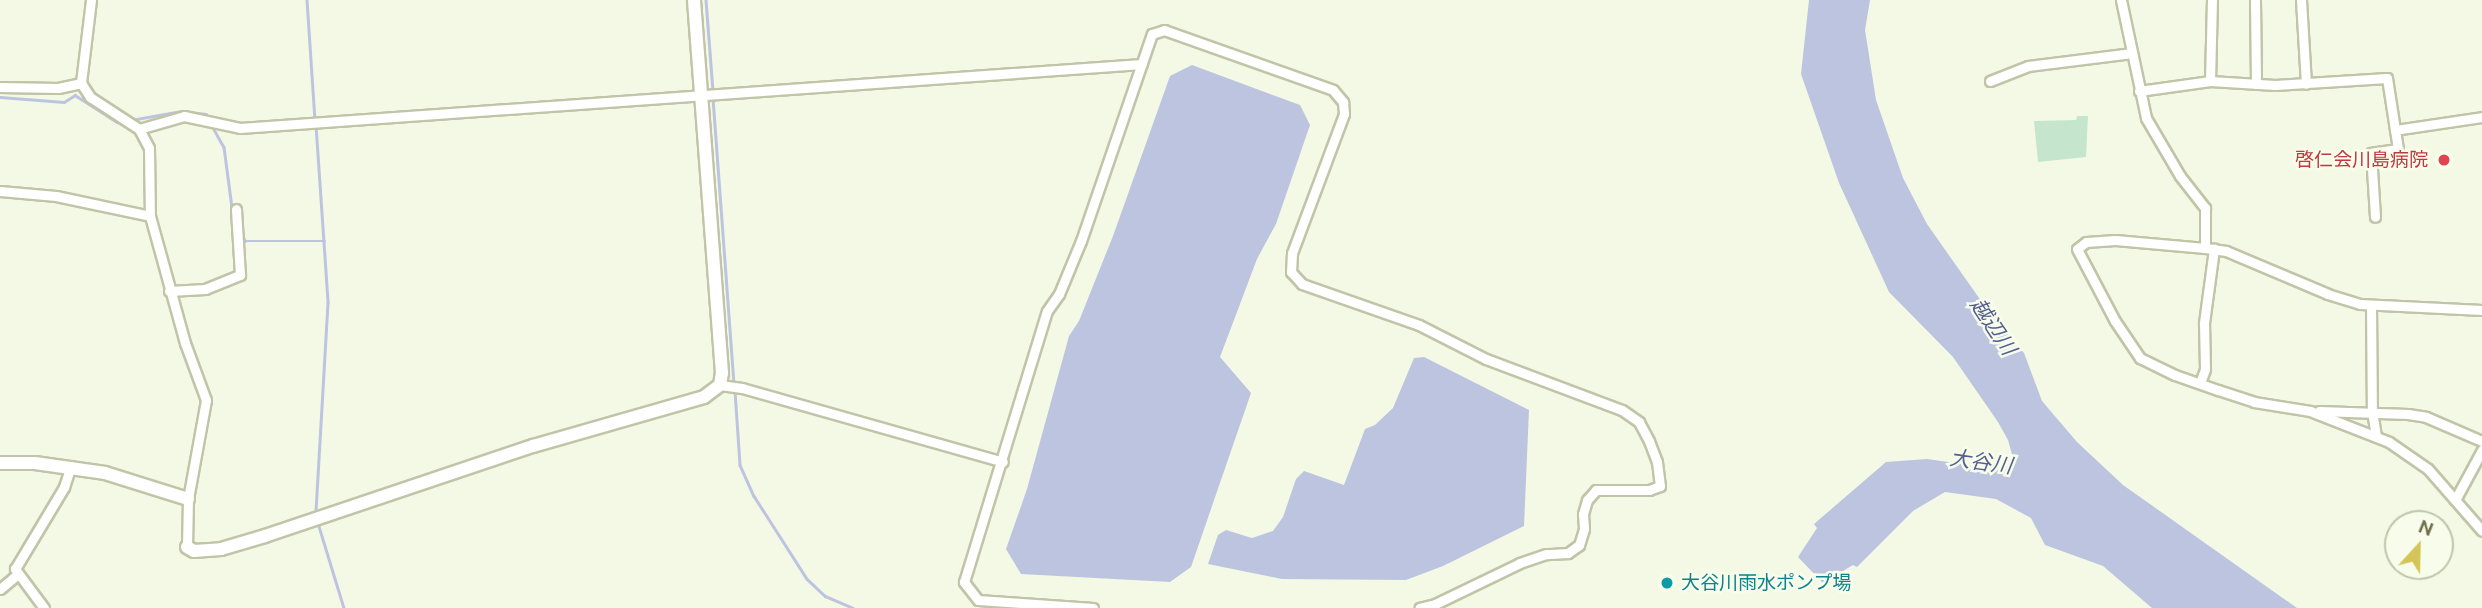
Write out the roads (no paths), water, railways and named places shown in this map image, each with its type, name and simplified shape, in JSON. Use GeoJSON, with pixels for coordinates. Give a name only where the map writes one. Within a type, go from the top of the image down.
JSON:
{"type":"FeatureCollection","features":[{"type":"Feature","properties":{"kind":"street"},"geometry":{"type":"LineString","coordinates":[[92,0],[81,83],[90,97],[139,129],[149,148],[150,216],[169,290],[206,400],[188,499],[187,547],[194,551],[221,549],[265,536],[533,446],[704,397],[720,385],[722,373],[694,0]]}},
{"type":"Feature","properties":{"kind":"street"},"geometry":{"type":"LineString","coordinates":[[2121,0],[2146,118],[2180,176],[2205,208],[2209,248],[2204,369],[2200,383]]}},
{"type":"Feature","properties":{"kind":"street"},"geometry":{"type":"LineString","coordinates":[[2210,81],[2212,0]]}},
{"type":"Feature","properties":{"kind":"street"},"geometry":{"type":"LineString","coordinates":[[2255,0],[2256,84]]}},
{"type":"Feature","properties":{"kind":"street"},"geometry":{"type":"LineString","coordinates":[[2301,0],[2306,84]]}},
{"type":"Feature","properties":{"kind":"street"},"geometry":{"type":"LineString","coordinates":[[1093,608],[978,600],[968,591],[964,582],[1003,462],[1047,311],[1059,294],[1081,241],[1152,34],[1164,30],[1333,90],[1343,102],[1344,114],[1292,253],[1291,272],[1302,284],[1419,325],[1486,359],[1622,410],[1639,422],[1657,462],[1660,486],[1650,491],[1596,490],[1587,500],[1583,514],[1584,529],[1579,545],[1568,553],[1546,554],[1520,563],[1435,604],[1419,608]]}},
{"type":"Feature","properties":{"kind":"street"},"geometry":{"type":"LineString","coordinates":[[1990,81],[2028,66],[2132,53]]}},
{"type":"Feature","properties":{"kind":"street"},"geometry":{"type":"LineString","coordinates":[[139,129],[184,116],[240,128],[1142,64]]}},
{"type":"Feature","properties":{"kind":"street"},"geometry":{"type":"LineString","coordinates":[[2139,91],[2210,81],[2306,84],[2387,78],[2398,149],[2371,153],[2375,217]]}},
{"type":"Feature","properties":{"kind":"street"},"geometry":{"type":"LineString","coordinates":[[0,86],[58,88],[81,83]]}},
{"type":"Feature","properties":{"kind":"street"},"geometry":{"type":"LineString","coordinates":[[2395,130],[2482,117]]}},
{"type":"Feature","properties":{"kind":"street"},"geometry":{"type":"LineString","coordinates":[[0,191],[56,196],[150,216]]}},
{"type":"Feature","properties":{"kind":"street"},"geometry":{"type":"LineString","coordinates":[[169,290],[205,289],[240,275],[236,209]]}},
{"type":"Feature","properties":{"kind":"street"},"geometry":{"type":"LineString","coordinates":[[2482,310],[2423,305],[2371,305],[2328,294],[2237,256],[2209,248],[2115,240],[2086,242],[2077,249],[2130,348],[2155,366],[2254,402],[2310,411],[2372,411],[2426,417],[2482,441]]}},
{"type":"Feature","properties":{"kind":"street"},"geometry":{"type":"LineString","coordinates":[[2371,305],[2372,411],[2376,436]]}},
{"type":"Feature","properties":{"kind":"street"},"geometry":{"type":"LineString","coordinates":[[720,385],[742,388],[1003,462]]}},
{"type":"Feature","properties":{"kind":"street"},"geometry":{"type":"LineString","coordinates":[[2310,411],[2376,436],[2415,458],[2482,531]]}},
{"type":"Feature","properties":{"kind":"street"},"geometry":{"type":"LineString","coordinates":[[2455,500],[2482,450]]}},
{"type":"Feature","properties":{"kind":"street"},"geometry":{"type":"LineString","coordinates":[[0,463],[71,466],[105,473],[188,499]]}},
{"type":"Feature","properties":{"kind":"street"},"geometry":{"type":"LineString","coordinates":[[44,608],[15,569],[64,487],[71,466]]}},
{"type":"Feature","properties":{"kind":"street"},"geometry":{"type":"LineString","coordinates":[[0,589],[18,574]]}},
{"type":"Feature","properties":{"kind":"water","name":"越辺川"},"geometry":{"type":"Polygon","coordinates":[[[1809,0],[1870,0],[1865,30],[1876,100],[1903,178],[1927,224],[1991,315],[2024,353],[2042,401],[2077,442],[2123,485],[2297,608],[2152,608],[2103,566],[2045,545],[2031,518],[1996,499],[1945,492],[1913,511],[1857,567],[1853,565],[1823,583],[1798,557],[1817,528],[1814,524],[1886,462],[1927,459],[2004,470],[2013,458],[2008,440],[1998,422],[1953,357],[1889,292],[1839,183],[1801,74],[1809,0]]]}},
{"type":"Feature","properties":{"kind":"water"},"geometry":{"type":"Polygon","coordinates":[[[1192,65],[1300,105],[1310,125],[1276,224],[1257,259],[1220,357],[1251,393],[1191,567],[1170,582],[1021,574],[1006,549],[1027,489],[1069,336],[1079,321],[1113,236],[1170,76],[1192,65]]]}},
{"type":"Feature","properties":{"kind":"water"},"geometry":{"type":"Polygon","coordinates":[[[1424,357],[1529,410],[1524,526],[1443,566],[1406,580],[1282,579],[1208,564],[1218,535],[1226,530],[1252,538],[1273,531],[1283,517],[1296,479],[1304,471],[1344,485],[1365,429],[1375,425],[1393,408],[1414,358],[1424,357]]]}},
{"type":"Feature","properties":{"kind":"waterway"},"geometry":{"type":"LineString","coordinates":[[307,0],[315,119]]}},
{"type":"Feature","properties":{"kind":"waterway"},"geometry":{"type":"LineString","coordinates":[[706,0],[713,91]]}},
{"type":"Feature","properties":{"kind":"waterway"},"geometry":{"type":"LineString","coordinates":[[0,97],[64,102],[75,95],[121,122]]}},
{"type":"Feature","properties":{"kind":"waterway"},"geometry":{"type":"LineString","coordinates":[[713,98],[734,384]]}},
{"type":"Feature","properties":{"kind":"waterway"},"geometry":{"type":"LineString","coordinates":[[131,120],[181,111],[206,114],[208,118]]}},
{"type":"Feature","properties":{"kind":"waterway"},"geometry":{"type":"LineString","coordinates":[[211,124],[224,147],[232,208]]}},
{"type":"Feature","properties":{"kind":"waterway"},"geometry":{"type":"LineString","coordinates":[[316,125],[328,303],[316,513]]}},
{"type":"Feature","properties":{"kind":"waterway"},"geometry":{"type":"LineString","coordinates":[[241,230],[245,241],[325,241]]}},
{"type":"Feature","properties":{"kind":"waterway"},"geometry":{"type":"LineString","coordinates":[[735,391],[740,465],[754,496],[807,579],[825,596],[853,608]]}},
{"type":"Feature","properties":{"kind":"waterway"},"geometry":{"type":"LineString","coordinates":[[318,523],[344,608]]}},
{"type":"Feature","properties":{"kind":"place","name":"啓仁会川島病院"},"geometry":{"type":"Point","coordinates":[2444,160]}},
{"type":"Feature","properties":{"kind":"place","name":"大谷川雨水ポンプ場"},"geometry":{"type":"Point","coordinates":[1667,583]}},
{"type":"Feature","properties":{"kind":"water label","name":"大谷川"},"geometry":{"type":"Point","coordinates":[1981,461]}}]}
